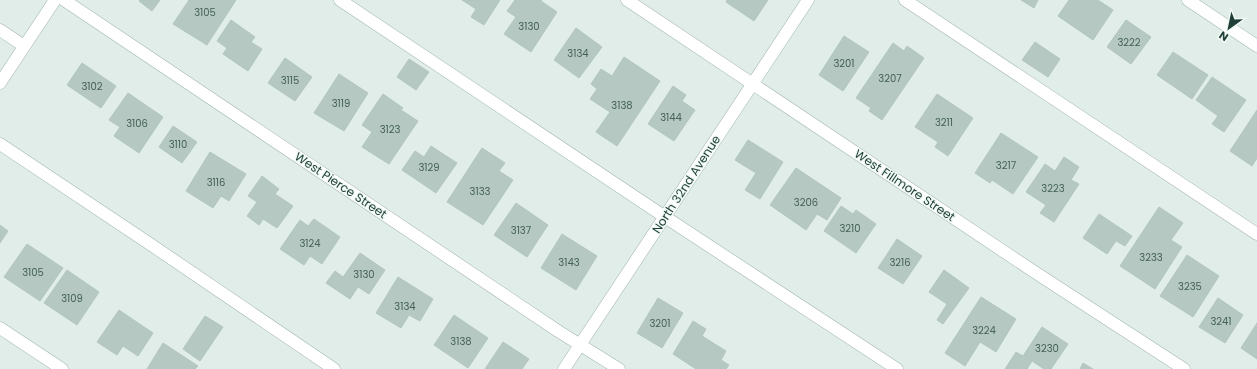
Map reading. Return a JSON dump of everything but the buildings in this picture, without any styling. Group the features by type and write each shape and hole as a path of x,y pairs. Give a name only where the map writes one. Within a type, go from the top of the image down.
{"street":[{"path":"0,83 55,0"},
{"name":"West Pierce Street","path":"64,0 619,369"},
{"path":"340,0 664,217 897,369"},
{"name":"West Fillmore Street","path":"627,0 1184,369"},
{"name":"North 32nd Avenue","path":"564,369 808,0"},
{"path":"905,0 1257,234"},
{"path":"1188,0 1257,46"},
{"path":"0,30 24,46"},
{"path":"0,144 334,369"},
{"path":"0,328 62,369"}]}
